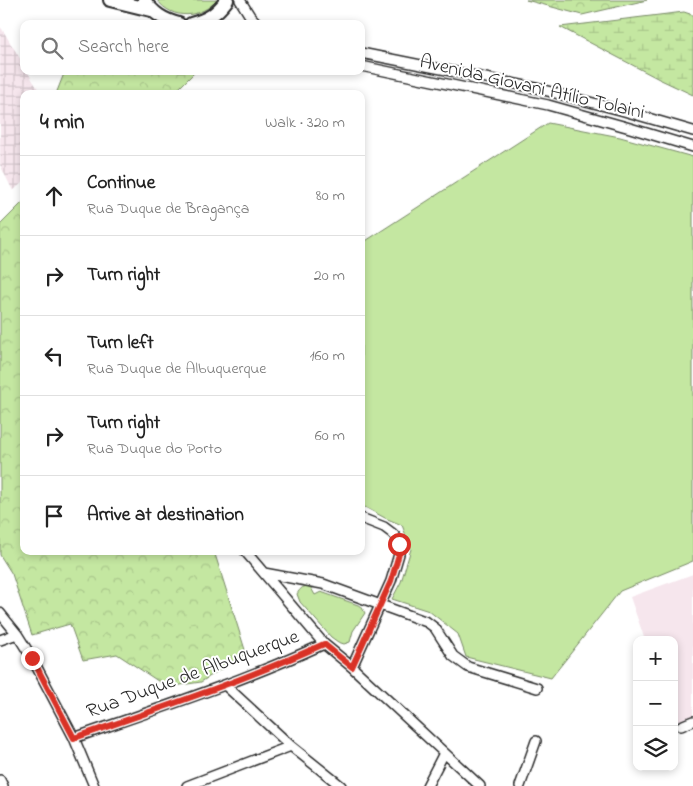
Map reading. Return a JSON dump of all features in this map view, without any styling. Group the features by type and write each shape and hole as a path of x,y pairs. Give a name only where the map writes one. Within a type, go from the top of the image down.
{"street":[{"path":"110,0 147,5 166,20"},
{"path":"206,20 218,12 228,0"},
{"path":"240,0 254,20"},
{"name":"Avenida Giovani Atílio Tolaini","path":"365,53 536,88 693,131"},
{"name":"Avenida Giovani Atílio Tolaini","path":"365,67 548,105 693,147"},
{"path":"352,667 391,581 399,554 399,544 392,532 365,520"},
{"path":"248,555 324,644 352,667 480,786"},
{"path":"264,573 323,584 427,622 435,628 453,656 468,667 537,688"},
{"path":"0,613 17,634 32,658 74,738 94,786"},
{"path":"0,640 17,634"},
{"name":"Rua Duque de Albuquerque","path":"74,738 225,685 324,644"},
{"path":"225,685 291,746 341,786"},
{"path":"681,726 693,721"},
{"path":"520,786 536,741"},
{"path":"187,786 291,746"},
{"path":"427,786 444,753"},
{"path":"0,780 3,786"}],"shaded area":[{"path":"0,27 20,58 20,75 29,75 39,90 20,90 20,185 13,191 0,165"},
{"path":"693,574 693,715 678,721 678,636 644,636 630,597"}],"green space":[{"path":"157,0 217,0 203,11 187,15 171,11"},
{"path":"526,0 647,0 582,15"},
{"path":"684,12 693,15 693,95 560,27"},
{"path":"63,75 192,75 177,90 58,90"},
{"path":"548,123 620,137 693,157 693,561 620,591 551,678 466,657 458,634 429,611 392,599 401,582 411,549 402,525 365,507 365,241"},
{"path":"20,205 20,555 215,555 246,653 201,682 167,687 117,654 83,660 70,624 32,635 12,574 0,555 0,225"},
{"path":"307,586 311,588 315,595 321,592 361,606 365,613 353,631 350,642 344,644 331,637 300,602 297,594"}],"route":[{"path":"32,658 74,738 225,685 324,644 352,667 391,581 399,554 399,544"}]}
